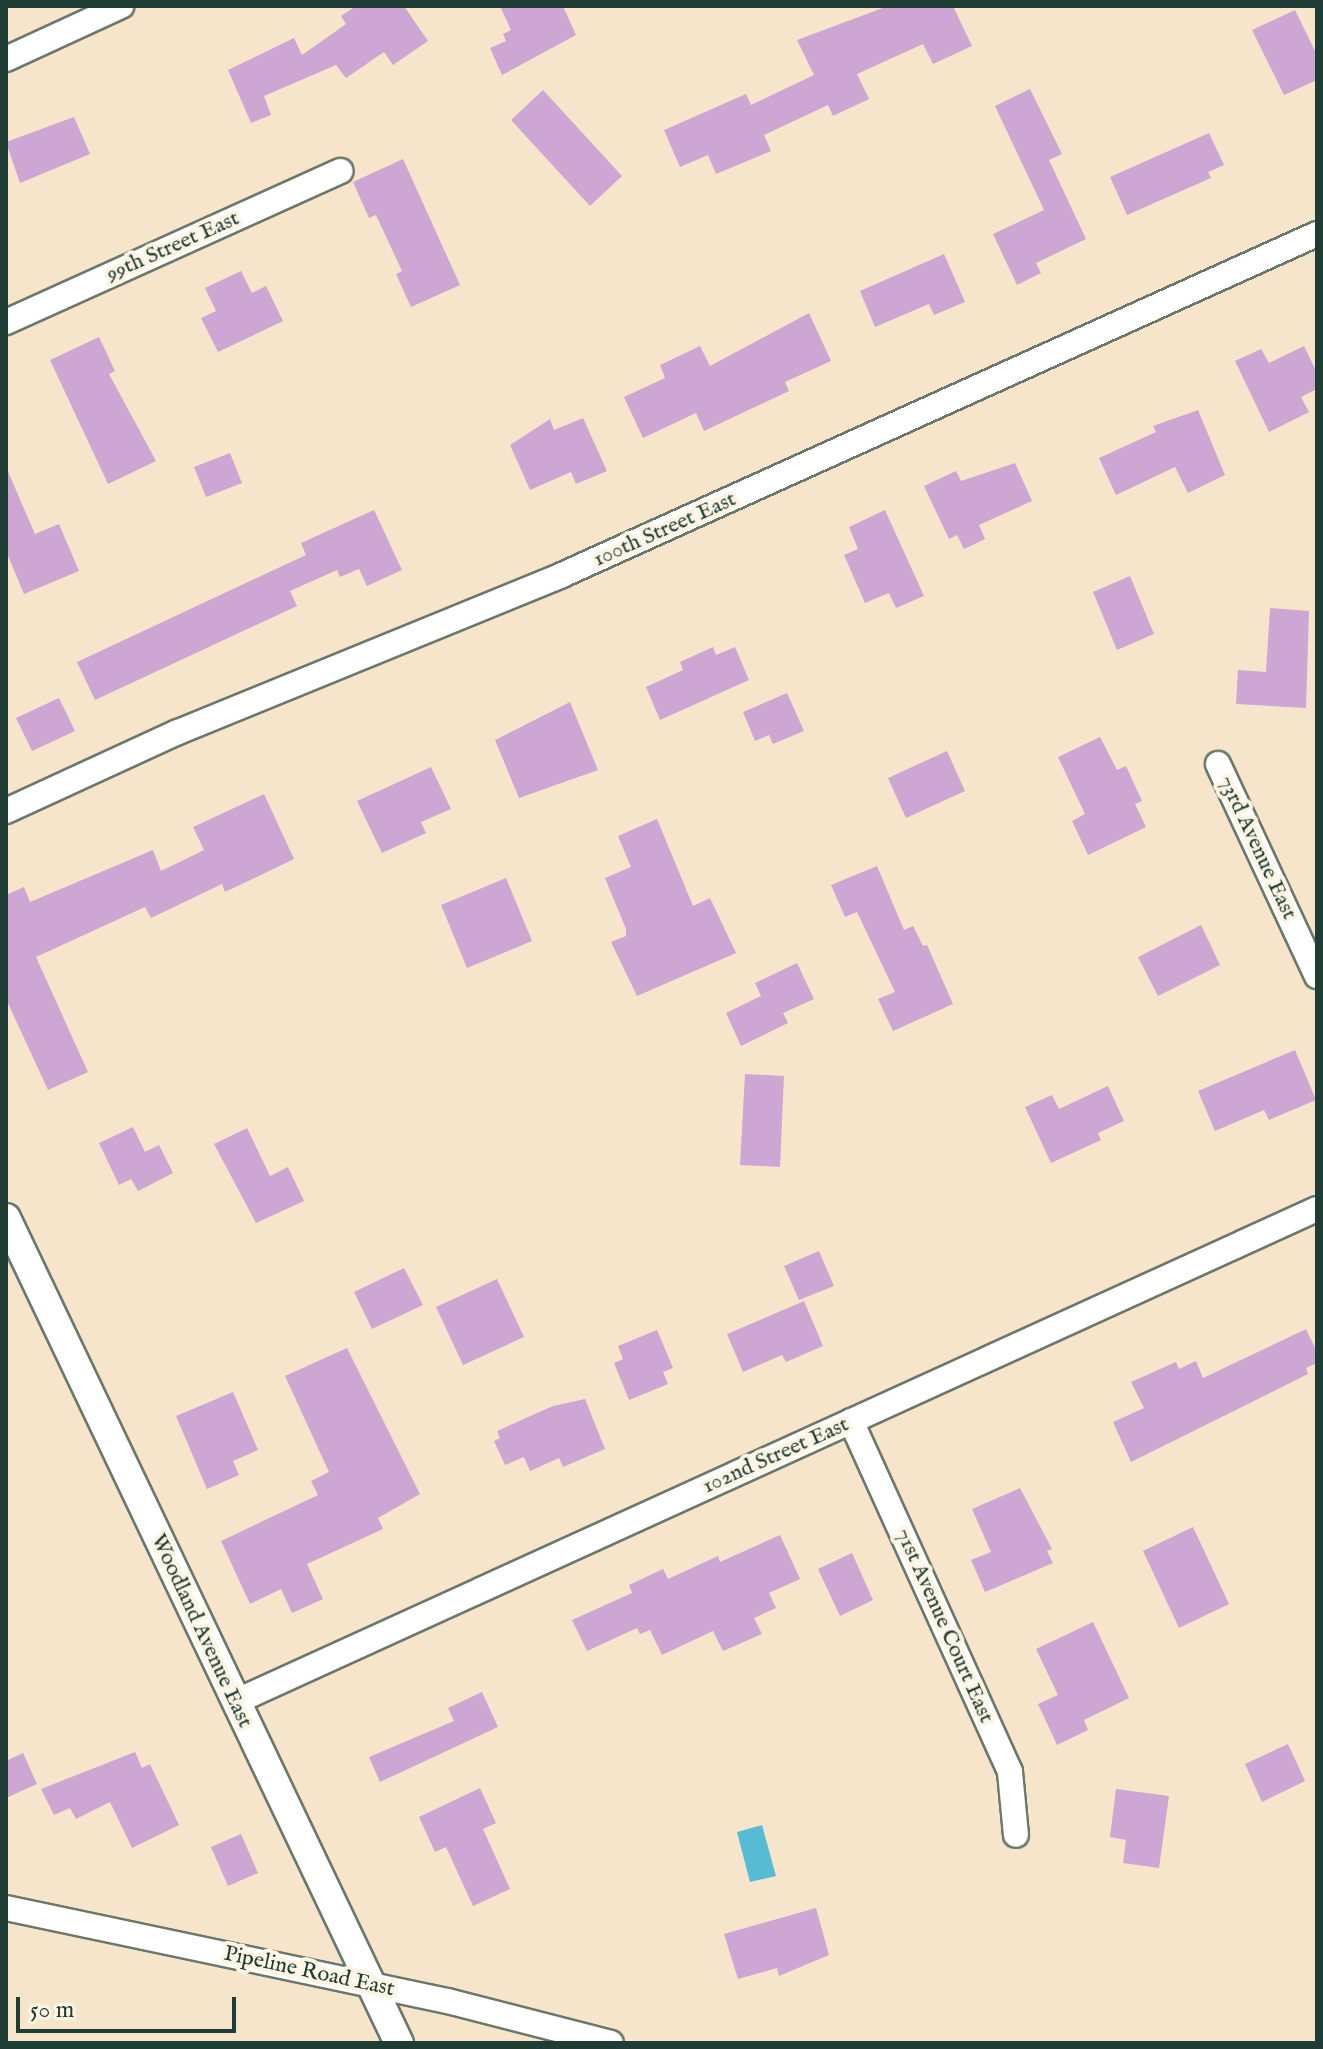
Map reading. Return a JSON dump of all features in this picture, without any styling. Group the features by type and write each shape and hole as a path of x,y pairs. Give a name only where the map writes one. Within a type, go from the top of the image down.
{"street":[{"path":"6,59 121,6"},
{"name":"99th Street East","path":"6,322 340,171"},
{"name":"100th Street East","path":"6,811 178,732 590,563 1317,234"},
{"name":"73rd Avenue East","path":"1218,764 1317,976"},
{"name":"102nd Street East","path":"235,1702 1317,1209"},
{"name":"Woodland Avenue East","path":"6,1218 399,2043"},
{"name":"71st Avenue Court East","path":"851,1421 1010,1772 1016,1835"},
{"name":"Pipeline Road East","path":"6,1908 373,1986 611,2043"}],"water":[{"path":"762,1825 776,1876 750,1882 737,1832"}],"building":[{"path":"356,6 404,6 428,41 393,65 384,52 346,78 336,65 264,96 271,115 251,123 228,70 294,38 302,55 346,24 341,16"},
{"path":"500,6 563,6 576,35 502,75 490,48 506,41 503,34 511,30"},
{"path":"888,6 953,6 972,46 933,64 923,44 857,74 869,99 833,116 828,105 764,135 771,151 716,174 708,155 680,167 664,130 746,94 751,105 814,75 797,40"},
{"path":"1295,10 1317,55 1317,80 1284,95 1252,30"},
{"path":"1030,89 1062,154 1049,160 1086,239 1036,263 1041,273 1017,285 993,234 1044,210 995,106"},
{"path":"543,90 622,176 590,206 511,120"},
{"path":"74,117 90,154 20,183 6,142"},
{"path":"1209,133 1224,165 1208,172 1211,178 1127,215 1110,177"},
{"path":"403,159 460,285 411,307 396,274 402,271 376,215 369,218 353,182"},
{"path":"944,254 965,302 934,315 929,304 875,327 860,291"},
{"path":"241,271 252,293 266,286 283,321 218,352 201,318 216,311 205,288"},
{"path":"809,313 831,361 785,382 789,391 704,431 696,413 643,438 624,397 665,378 660,365 700,346 710,366"},
{"path":"99,337 115,371 109,374 156,461 108,484 50,360"},
{"path":"1304,346 1317,373 1317,389 1301,397 1309,412 1269,432 1235,361 1261,349 1269,363"},
{"path":"1198,410 1225,475 1188,493 1175,467 1116,495 1099,458 1156,432 1153,426"},
{"path":"583,418 607,471 576,484 571,472 530,490 510,445 550,419 554,430"},
{"path":"230,453 242,483 206,497 194,467"},
{"path":"1015,463 1032,501 979,525 985,539 964,549 957,535 949,539 924,486 956,471 961,481"},
{"path":"6,467 35,534 59,524 79,571 24,594 6,551"},
{"path":"374,510 402,570 367,586 359,569 340,577 337,570 290,591 297,606 95,700 77,662 306,555 301,543"},
{"path":"885,510 924,596 896,608 889,593 865,603 844,555 858,549 849,527"},
{"path":"1130,576 1154,634 1117,650 1093,592"},
{"path":"1270,608 1309,611 1306,708 1236,704 1238,670 1266,672"},
{"path":"713,647 716,655 735,647 749,680 660,720 646,687 683,670 680,662"},
{"path":"787,693 804,731 773,744 769,735 755,741 743,712"},
{"path":"59,698 75,731 32,751 16,718"},
{"path":"570,702 598,770 519,798 495,740"},
{"path":"1100,737 1117,770 1126,766 1142,801 1135,804 1146,827 1088,855 1072,821 1085,814 1058,757"},
{"path":"947,751 965,791 906,818 888,778"},
{"path":"431,767 451,809 421,822 426,833 382,853 357,801"},
{"path":"264,794 294,859 225,892 222,884 151,918 145,907 36,957 88,1072 48,1090 6,999 6,895 24,887 30,902 153,850 161,871 204,850 193,827"},
{"path":"657,819 693,906 710,898 736,953 637,996 611,942 626,936 626,929 605,878 631,867 618,836"},
{"path":"877,866 904,930 913,926 923,946 927,945 953,1004 893,1031 878,999 895,992 857,912 845,917 831,885"},
{"path":"506,878 532,941 467,968 441,905"},
{"path":"1201,925 1220,965 1158,996 1138,957"},
{"path":"797,963 814,999 783,1013 788,1023 741,1046 726,1013 761,996 755,983"},
{"path":"1295,1050 1316,1100 1269,1120 1264,1110 1215,1131 1198,1091"},
{"path":"745,1074 784,1076 780,1167 740,1165"},
{"path":"1108,1086 1124,1121 1098,1133 1101,1140 1051,1163 1025,1107 1052,1095 1059,1109"},
{"path":"133,1127 145,1152 159,1145 173,1173 138,1191 131,1179 119,1185 99,1143"},
{"path":"247,1128 270,1176 288,1167 304,1201 256,1223 214,1144"},
{"path":"819,1251 834,1286 799,1300 784,1266"},
{"path":"404,1268 423,1305 372,1329 354,1292"},
{"path":"497,1279 524,1337 463,1365 436,1307"},
{"path":"804,1301 823,1346 786,1362 782,1355 743,1372 727,1334"},
{"path":"1306,1329 1317,1352 1317,1363 1306,1368 1308,1374 1131,1462 1113,1422 1144,1408 1131,1382 1176,1362 1179,1369 1196,1361 1203,1378"},
{"path":"657,1330 673,1368 663,1372 668,1384 629,1400 614,1363 623,1359 618,1346"},
{"path":"347,1348 420,1494 378,1518 383,1529 307,1564 323,1599 292,1613 281,1589 250,1604 221,1541 318,1495 311,1481 329,1472 285,1376"},
{"path":"233,1392 258,1450 233,1461 239,1475 207,1489 176,1416"},
{"path":"585,1399 605,1449 563,1467 559,1458 530,1471 524,1457 505,1465 494,1441 500,1438 497,1431 553,1406"},
{"path":"1020,1488 1052,1549 1047,1551 1053,1563 985,1592 971,1560 991,1552 972,1509"},
{"path":"1193,1527 1229,1604 1179,1628 1143,1551"},
{"path":"780,1535 800,1579 769,1593 776,1608 754,1618 762,1634 723,1651 713,1631 662,1655 650,1630 640,1634 637,1628 587,1651 572,1620 632,1593 629,1585 663,1569 668,1579 718,1556 720,1562"},
{"path":"852,1553 873,1600 840,1616 818,1569"},
{"path":"1093,1622 1129,1698 1084,1720 1088,1730 1057,1745 1038,1704 1058,1695 1036,1649"},
{"path":"482,1692 498,1727 380,1782 369,1757 454,1721 448,1708"},
{"path":"1288,1744 1305,1781 1262,1802 1245,1764"},
{"path":"135,1752 142,1768 150,1764 179,1825 132,1848 110,1802 76,1819 70,1808 54,1815 41,1789"},
{"path":"23,1753 37,1784 6,1798 6,1761"},
{"path":"480,1788 496,1823 483,1829 510,1889 473,1906 446,1847 435,1852 419,1817"},
{"path":"1116,1789 1169,1796 1159,1868 1123,1863 1126,1840 1110,1837"},
{"path":"241,1834 258,1873 228,1886 211,1847"},
{"path":"816,1908 829,1955 779,1976 777,1968 738,1979 724,1934"}]}
